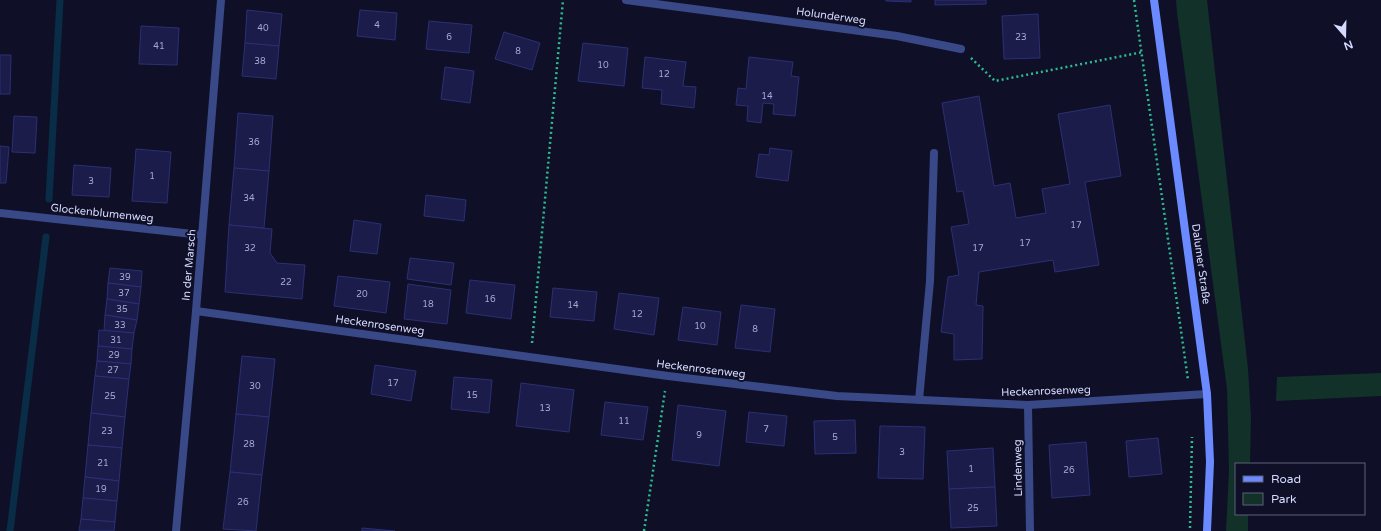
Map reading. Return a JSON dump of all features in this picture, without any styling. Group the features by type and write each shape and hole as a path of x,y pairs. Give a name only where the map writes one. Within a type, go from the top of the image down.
{"street":[{"name":"In der Marsch","path":"176,531 196,311 221,0"},
{"name":"Holunderweg","path":"626,0 897,36 961,49"},
{"name":"Dalumer Straße","path":"1155,0 1207,394 1210,462 1207,531"},
{"path":"919,400 930,281 934,153"},
{"name":"Glockenblumenweg","path":"0,213 202,235"},
{"name":"Heckenrosenweg","path":"196,311 668,376 838,396 1028,405 1207,394"},
{"name":"Lindenweg","path":"1028,405 1030,531"}],"path":[{"path":"530,357 563,0"},
{"path":"1134,0 1143,52 1190,396"},
{"path":"961,49 995,81 1161,48"},
{"path":"644,531 668,376"},
{"path":"1190,531 1192,430"}],"green space":[{"path":"1176,0 1207,0 1248,369 1251,417 1250,463 1235,463 1235,515 1248,515 1248,531 1226,531 1229,470 1227,389"},
{"path":"1381,373 1381,396 1276,401 1277,377"}],"building":[{"path":"911,0 911,2 886,1"},
{"path":"935,0 986,0 986,4 935,5"},
{"path":"247,10 282,14 279,46 245,43"},
{"path":"360,10 397,13 395,40 357,36"},
{"path":"1038,14 1040,58 1004,59 1002,16"},
{"path":"429,21 472,25 469,53 426,49"},
{"path":"141,26 179,28 177,65 139,64"},
{"path":"504,32 540,43 532,70 495,59"},
{"path":"245,43 279,46 276,79 242,76"},
{"path":"583,43 628,48 624,86 578,81"},
{"path":"0,55 11,55 10,94 0,94"},
{"path":"645,57 686,62 683,86 696,87 694,108 661,104 662,90 642,88"},
{"path":"749,57 793,62 791,76 799,77 795,116 773,114 774,104 763,103 761,123 747,121 748,106 736,105 738,88 746,89"},
{"path":"445,67 474,71 470,103 441,99"},
{"path":"979,96 994,186 1010,183 1016,218 1046,213 1042,189 1070,184 1058,114 1110,105 1121,176 1085,182 1099,265 1055,272 1053,260 979,272 976,305 983,306 982,359 954,360 954,334 941,332 948,277 959,275 951,227 969,224 963,191 957,192 942,103"},
{"path":"238,113 273,116 269,171 234,168"},
{"path":"14,116 37,117 35,153 12,152"},
{"path":"0,146 9,147 6,183 0,183"},
{"path":"770,148 792,151 788,181 756,177 759,154 769,155"},
{"path":"136,149 171,152 167,203 132,201"},
{"path":"74,165 111,168 109,197 72,195"},
{"path":"234,168 269,171 264,228 229,225"},
{"path":"426,195 466,200 464,221 424,216"},
{"path":"354,220 381,224 377,254 350,251"},
{"path":"229,225 272,229 270,253 277,263 305,265 302,299 225,292"},
{"path":"410,258 454,263 451,285 407,279"},
{"path":"110,268 142,271 141,287 108,283"},
{"path":"338,276 390,282 386,313 334,306"},
{"path":"470,280 515,285 511,319 466,313"},
{"path":"108,283 141,287 139,304 107,299"},
{"path":"408,284 451,290 447,324 404,319"},
{"path":"553,288 597,292 594,321 550,317"},
{"path":"619,293 659,298 654,335 614,329"},
{"path":"107,299 139,304 137,320 105,315"},
{"path":"741,305 775,309 770,352 735,348"},
{"path":"683,307 721,312 717,345 678,340"},
{"path":"105,315 137,320 134,333 104,331"},
{"path":"99,330 134,333 132,349 98,346"},
{"path":"98,346 132,349 131,364 97,361"},
{"path":"242,356 275,359 269,417 236,414"},
{"path":"97,361 131,364 129,379 95,376"},
{"path":"375,365 416,371 411,401 371,394"},
{"path":"95,376 129,379 125,417 91,413"},
{"path":"454,377 492,380 489,413 451,409"},
{"path":"521,383 574,390 569,432 516,426"},
{"path":"605,402 648,407 643,440 601,435"},
{"path":"678,405 726,411 719,466 672,460"},
{"path":"749,412 787,416 784,446 746,442"},
{"path":"91,413 125,417 122,448 88,445"},
{"path":"236,414 269,417 262,475 230,472"},
{"path":"855,420 856,453 815,454 814,421"},
{"path":"880,426 925,427 923,479 878,478"},
{"path":"1158,438 1162,474 1129,477 1126,441"},
{"path":"1086,442 1090,495 1052,498 1049,445"},
{"path":"88,445 122,448 119,481 85,477"},
{"path":"993,448 995,487 949,489 947,451"},
{"path":"230,472 262,475 256,531 223,529"},
{"path":"85,477 119,481 117,501 83,498"},
{"path":"995,487 997,526 951,528 949,489"},
{"path":"83,498 117,501 115,522 81,519"},
{"path":"81,519 115,522 114,531 79,531"},
{"path":"362,528 395,531 362,531"}],"waterway":[{"path":"49,199 60,0"},
{"path":"10,531 46,237"}]}
